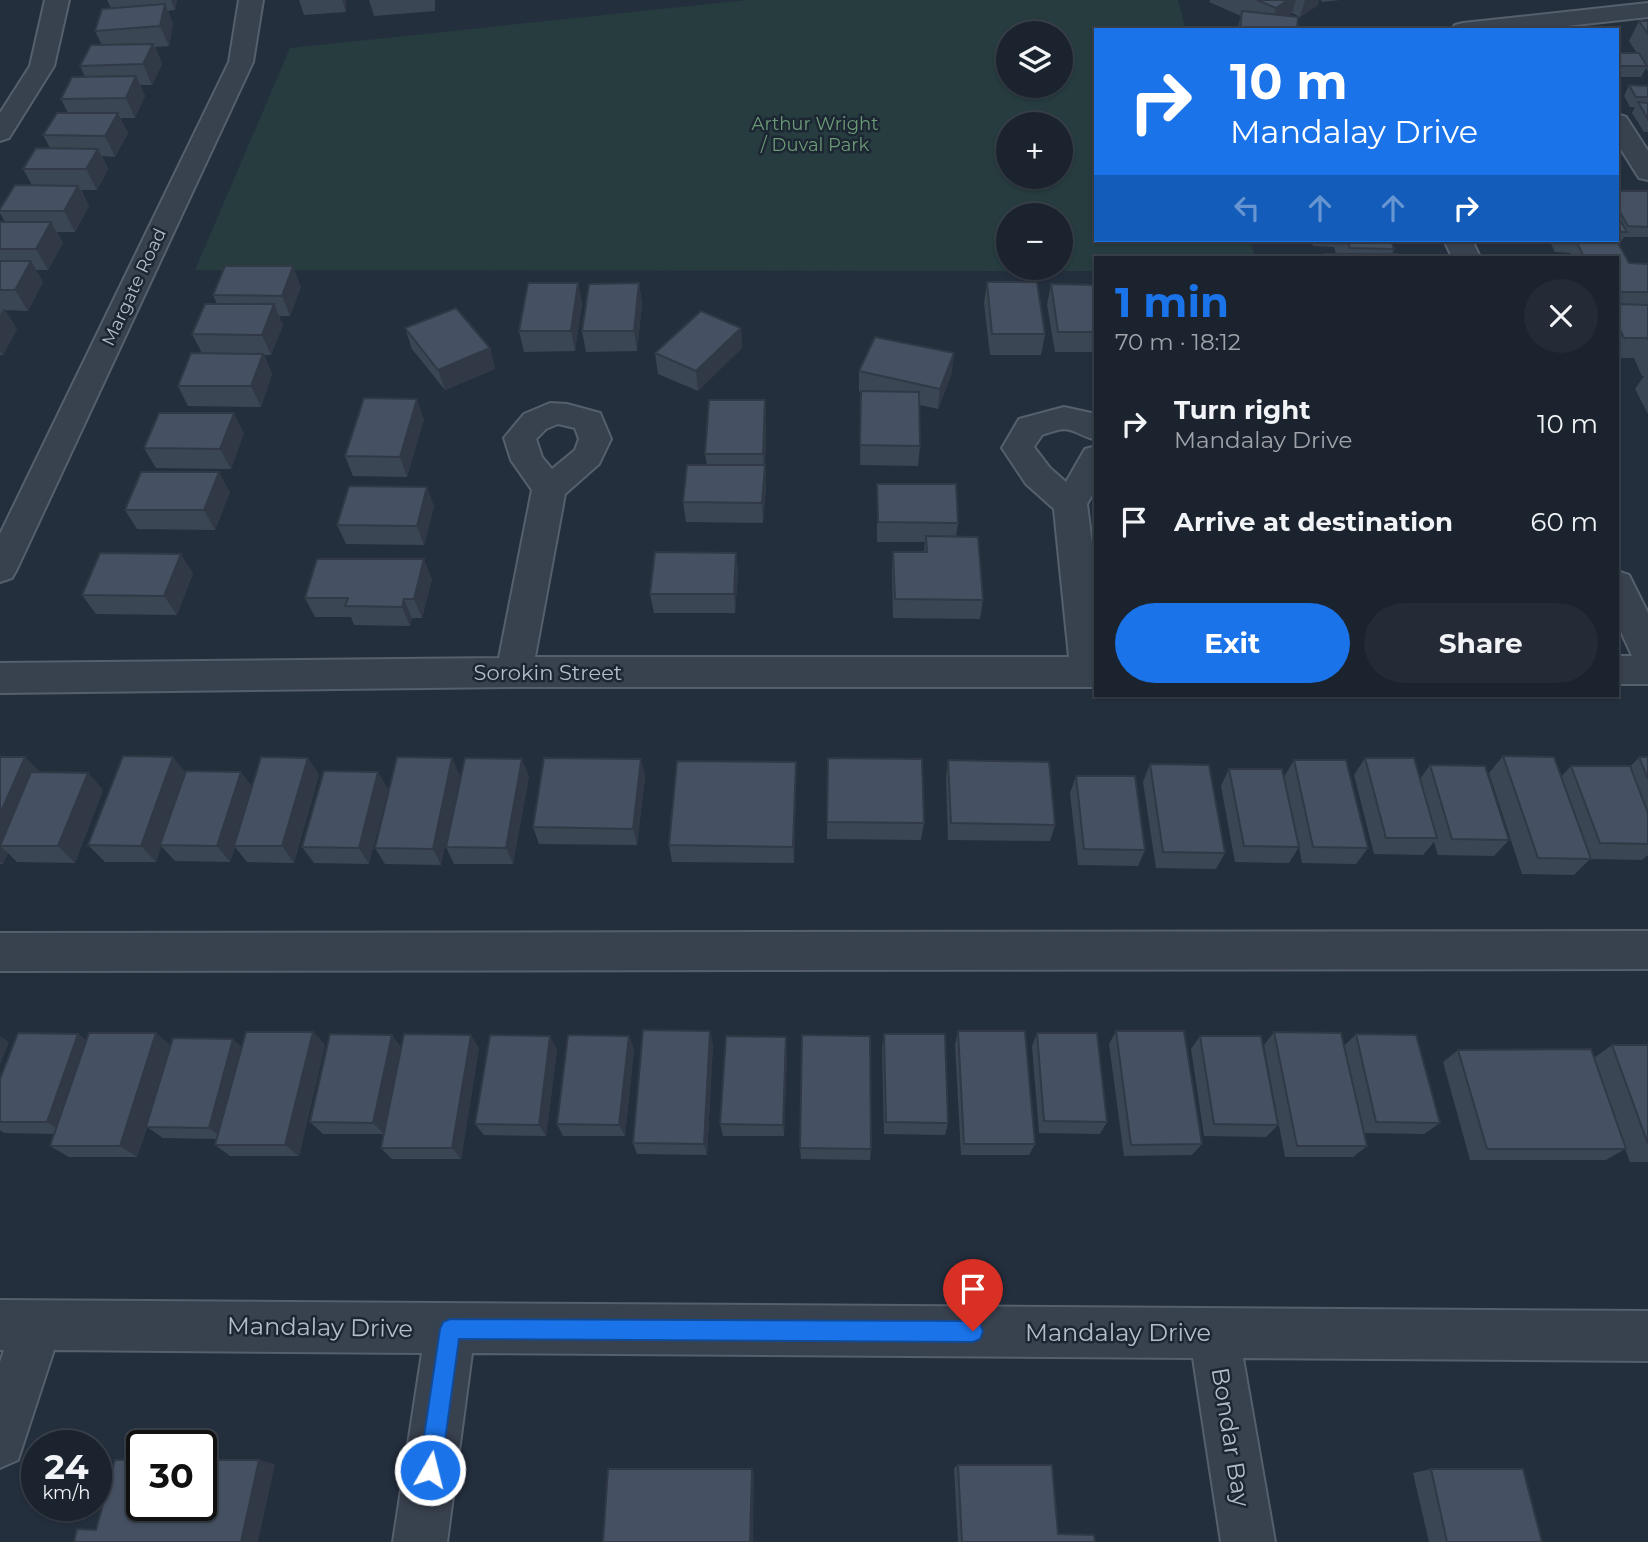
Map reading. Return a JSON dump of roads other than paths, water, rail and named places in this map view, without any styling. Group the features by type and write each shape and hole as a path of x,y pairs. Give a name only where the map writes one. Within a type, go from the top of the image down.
{"street":[{"path":"0,133 42,66 57,0"},
{"name":"Margate Road","path":"0,569 241,62 251,0"},
{"path":"1499,28 1554,25 1648,10"},
{"path":"1619,125 1648,172"},
{"path":"1070,504 1038,476 1018,448 1030,427 1062,416 1088,422 1094,427"},
{"path":"1092,672 1070,504 1094,461"},
{"path":"514,672 549,489"},
{"path":"1619,588 1648,652"},
{"path":"1619,670 1648,670"},
{"name":"Sorokin Street","path":"0,678 514,672 1092,672"},
{"path":"0,952 1648,950"},
{"path":"0,1442 18,1325"},
{"name":"Mandalay Drive","path":"18,1325 1214,1333 1644,1346"},
{"path":"420,1542 450,1329"},
{"name":"Bondar Bay","path":"1214,1333 1248,1542"}],"park label":[{"name":"Arthur Wright / Duval Park","path":"815,134"}]}
